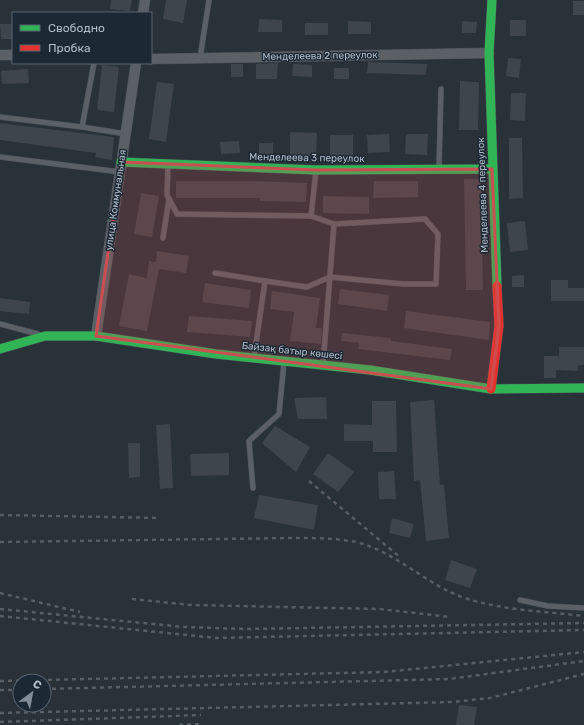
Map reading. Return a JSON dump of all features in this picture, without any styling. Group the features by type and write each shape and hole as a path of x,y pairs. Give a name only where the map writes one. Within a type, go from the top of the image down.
{"street":[{"path":"143,12 145,0"},
{"name":"Менделеева 4 переулок","path":"491,389 499,326 492,169 489,53 492,0"},
{"name":"Менделеева 2 переулок","path":"152,59 489,53"},
{"path":"0,55 12,54"},
{"name":"улица Коммунальная","path":"96,336 136,64"},
{"name":"Менделеева 3 переулок","path":"121,167 168,164 316,170 492,169"},
{"name":"Байзақ батыр көшесі","path":"0,349 45,336 96,336 254,358 370,370 491,389 584,388"}],"lane":[{"path":"200,58 209,0"},
{"path":"82,127 94,64"},
{"path":"439,170 441,89"},
{"path":"0,117 126,134"},
{"path":"0,157 121,167"},
{"path":"168,164 167,194 177,214 311,216 334,224 425,219 438,234 436,284 403,284 330,277 307,287 215,273"},
{"path":"311,216 316,170"},
{"path":"163,238 169,199"},
{"path":"323,365 334,224"},
{"path":"254,358 265,281"},
{"path":"0,324 45,336"},
{"path":"253,488 249,441 279,414 284,361"},
{"path":"520,600 548,606 584,608"}],"highlighted area":[{"path":"121,162 316,170 492,169 499,326 491,389 96,336"}],"building":[{"path":"111,0 132,0 130,11 110,9"},
{"path":"166,0 187,0 183,23 163,19"},
{"path":"573,1 584,1 584,15 573,15"},
{"path":"259,19 282,20 282,32 258,32"},
{"path":"510,20 526,20 526,36 510,36"},
{"path":"348,21 371,22 371,34 348,34"},
{"path":"462,21 477,22 476,33 462,33"},
{"path":"305,23 328,23 328,35 305,35"},
{"path":"0,24 12,24 12,39 1,39"},
{"path":"508,58 521,59 519,78 506,76"},
{"path":"368,62 427,64 426,75 367,73"},
{"path":"278,63 277,79 256,79 256,64"},
{"path":"231,64 243,64 243,77 231,77"},
{"path":"293,64 312,65 312,77 292,76"},
{"path":"102,65 119,67 114,112 97,110"},
{"path":"334,68 349,68 349,79 334,79"},
{"path":"28,69 29,83 2,84 1,71"},
{"path":"460,81 479,82 478,130 459,130"},
{"path":"157,82 174,84 166,142 149,139"},
{"path":"511,93 526,93 525,121 510,120"},
{"path":"0,123 114,137 112,160 95,157 96,153 0,140"},
{"path":"290,132 317,133 316,156 290,155"},
{"path":"389,134 390,152 368,153 367,135"},
{"path":"406,134 428,134 427,155 405,154"},
{"path":"330,135 353,135 353,157 330,156"},
{"path":"509,138 522,138 523,198 509,199"},
{"path":"239,141 240,153 221,154 220,142"},
{"path":"259,143 273,143 273,154 259,154"},
{"path":"464,179 481,179 483,290 466,290"},
{"path":"176,181 307,183 306,202 260,201 260,198 176,198"},
{"path":"374,181 418,181 418,197 373,198"},
{"path":"141,193 159,196 152,237 134,234"},
{"path":"323,196 369,197 369,214 323,213"},
{"path":"525,221 528,250 510,252 507,223"},
{"path":"157,251 189,256 186,273 159,269 147,331 119,326 129,274 147,278 149,261 156,262"},
{"path":"524,275 524,287 512,287 512,276"},
{"path":"551,280 568,280 568,288 584,288 584,301 551,301"},
{"path":"205,283 251,290 249,308 202,302"},
{"path":"340,289 389,295 387,311 338,304"},
{"path":"272,291 320,298 316,328 322,328 321,344 290,341 294,312 270,309"},
{"path":"0,298 30,302 29,314 0,311"},
{"path":"406,311 490,322 489,340 404,328"},
{"path":"189,316 252,321 250,337 187,332"},
{"path":"342,333 391,338 391,341 452,349 450,360 358,349 359,343 341,341"},
{"path":"559,347 584,347 584,365 578,365 578,371 556,370 556,378 544,378 544,356 559,356"},
{"path":"326,397 327,419 298,419 294,398"},
{"path":"434,400 440,485 444,485 449,538 426,541 420,480 414,481 410,402"},
{"path":"372,401 396,401 397,452 373,452 373,441 344,441 344,424 372,425"},
{"path":"170,424 173,488 160,489 156,425"},
{"path":"275,426 310,447 296,472 262,443"},
{"path":"128,443 140,443 140,477 129,478"},
{"path":"229,453 229,475 191,476 190,454"},
{"path":"328,453 354,472 338,492 313,474"},
{"path":"394,471 396,499 379,499 378,472"},
{"path":"259,495 318,505 314,530 254,518"},
{"path":"392,518 414,524 410,538 389,533"},
{"path":"451,560 477,569 470,588 445,580"},
{"path":"459,705 477,707 474,725 456,725"}],"railway":[{"path":"309,481 401,558"},
{"path":"0,515 160,518"},
{"path":"0,542 292,538 324,538 356,542 393,557 438,586 465,598 481,603 516,609 584,616"},
{"path":"0,593 80,612"},
{"path":"132,599 191,605 380,609 450,617"},
{"path":"0,609 184,627 246,629 584,623"},
{"path":"0,616 216,638 584,630"},
{"path":"0,681 384,672 584,652"},
{"path":"52,689 449,679 584,661"},
{"path":"0,713 453,702 490,698 584,674"},
{"path":"0,690 12,690"},
{"path":"0,722 201,715"},
{"path":"179,725 202,724"}],"traffic: fast":[{"path":"492,0 489,53 497,286"},
{"path":"121,162 316,170 492,169"},
{"path":"0,349 45,336 96,336 216,354 370,370 491,389 584,388"}],"traffic: jam":[{"path":"491,389 499,326 497,286"}]}
